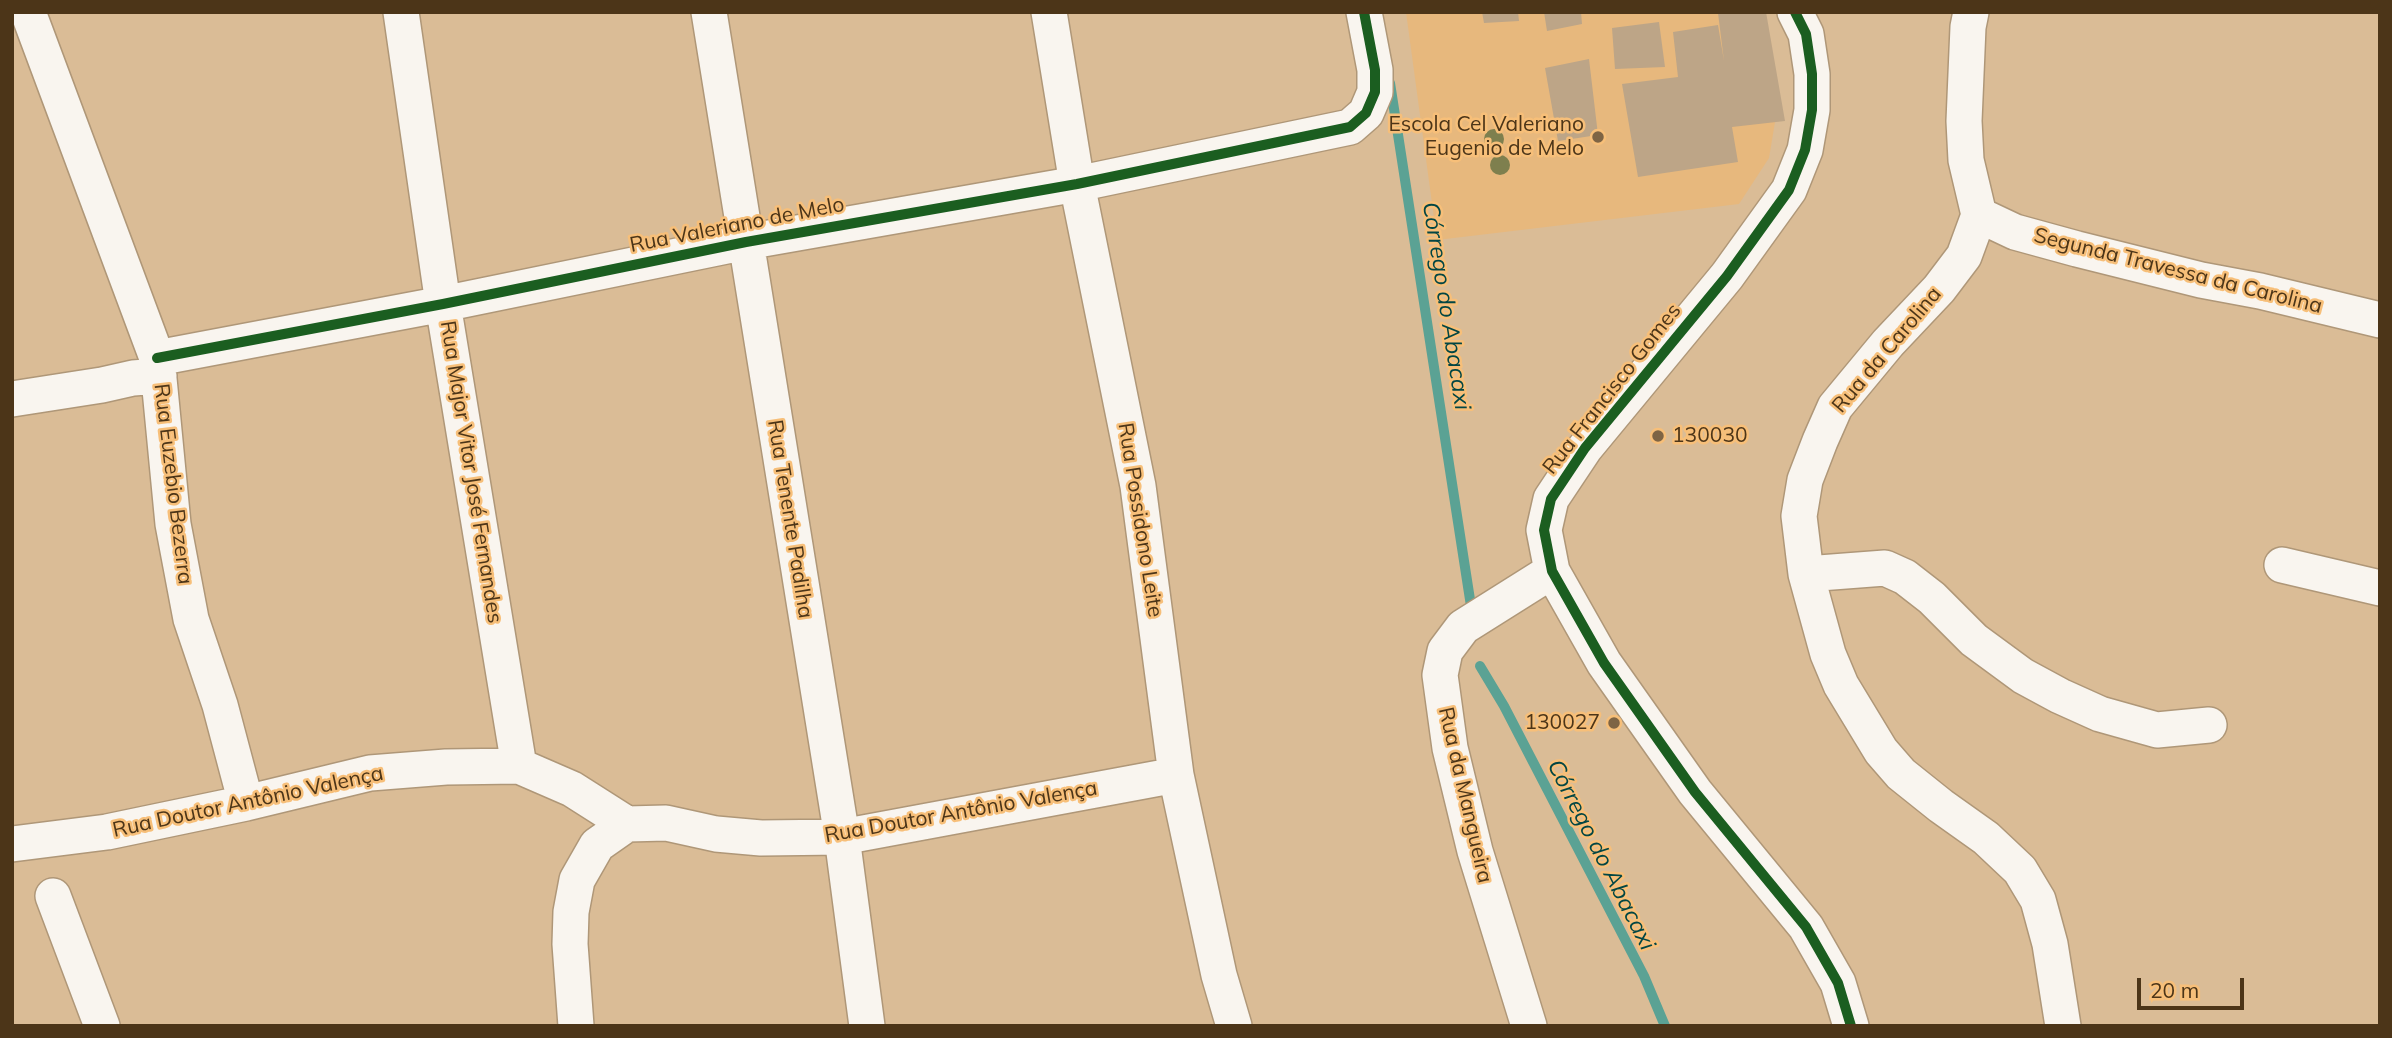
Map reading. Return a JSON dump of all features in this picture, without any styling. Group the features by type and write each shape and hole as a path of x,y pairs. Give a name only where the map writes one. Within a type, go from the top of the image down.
{"street":[{"name":"Rua Euzebio Bezerra","path":"28,12 158,367 173,524 191,619 220,705 246,803"},
{"name":"Rua Major Vitor José Fernandes","path":"401,12 443,304 519,766"},
{"name":"Rua Tenente Padilha","path":"709,12 842,837 867,1026"},
{"name":"Rua Possidono Leite","path":"1049,12 1077,184 1138,486 1176,775 1219,975 1234,1026"},
{"name":"Rua Valeriano de Melo","path":"12,399 102,385 158,367 443,304 746,242 1077,184 1350,127 1366,113 1375,92 1375,70 1364,12"},
{"name":"Rua Francisco Gomes","path":"1795,12 1806,34 1812,74 1812,110 1805,150 1789,190 1727,276 1585,449 1551,499 1544,530 1552,572 1604,663 1695,792 1806,927 1838,983 1851,1026"},
{"path":"1971,12 1964,121 1966,160 1979,215"},
{"name":"Segunda Travessa da Carolina","path":"1979,215 2015,232 2077,249 2380,320"},
{"name":"Rua da Carolina","path":"1979,215 1964,256 1939,289 1888,343 1835,408 1805,480 1799,516 1806,574 1828,654 1841,685 1881,751 1902,774 1995,846 2020,870 2038,900 2050,944 2063,1026"},
{"path":"2282,565 2380,588"},
{"path":"1806,574 1885,568 1905,577 1932,598 1973,640 2024,676 2060,696 2100,714 2157,730 2209,725"},
{"name":"Rua da Mangueira","path":"1529,1026 1475,851 1450,748 1440,675 1445,651 1463,627 1552,572"},
{"name":"Rua Doutor Antônio Valença","path":"12,844 107,832 246,803 370,773 446,767 519,766 572,789 626,824 666,823 716,834 761,838 842,837 1176,775"},
{"path":"576,1026 570,943 571,912 577,880 597,845 626,824"},
{"path":"53,896 102,1026"}],"shaded area":[{"name":"Escola Cel Valeriano Eugenio de Melo","path":"1406,12 1753,12 1771,42 1776,116 1769,158 1739,204 1437,240"}],"building":[{"path":"1482,12 1518,12 1519,21 1484,23"},
{"path":"1544,12 1581,12 1582,24 1547,31"},
{"path":"1766,12 1785,121 1732,127 1738,162 1638,177 1622,84 1678,77 1673,32 1718,25 1724,61 1718,13"},
{"path":"1659,22 1665,67 1615,69 1612,28"},
{"path":"1589,59 1598,135 1558,141 1545,68"}],"waterway":[{"name":"Córrego do Abacaxi","path":"1390,83 1471,606"},
{"name":"Córrego do Abacaxi","path":"1480,666 1504,706 1644,976 1665,1026"}],"cycle path":[{"path":"157,358 443,304 746,242 1077,184 1350,127 1366,113 1375,92 1375,70 1364,12"},
{"path":"1795,12 1806,34 1812,74 1812,110 1805,150 1789,190 1727,276 1585,448 1551,499 1544,530 1552,571 1604,663 1695,792 1806,927 1838,983 1851,1026"}],"place":[{"name":"Escola Cel Valeriano Eugenio de Melo","path":"1598,137"},
{"name":"130030","path":"1658,436"},
{"name":"130027","path":"1614,723"}]}
